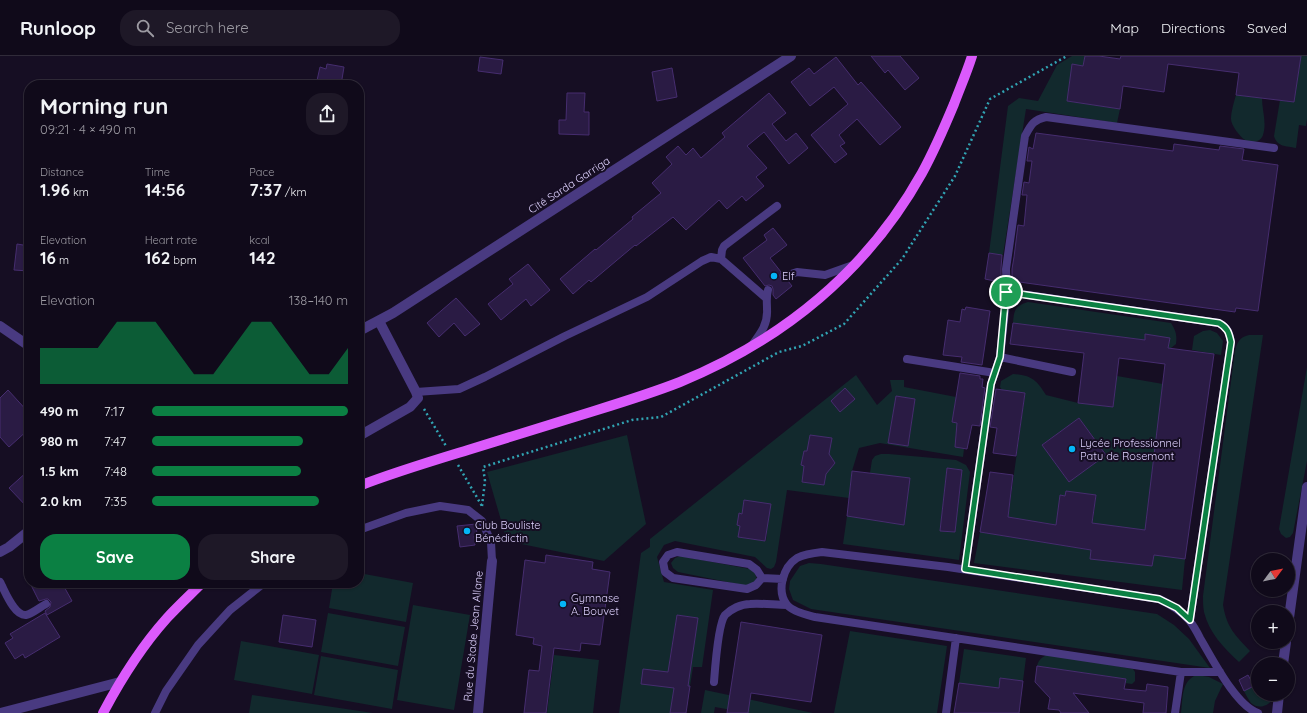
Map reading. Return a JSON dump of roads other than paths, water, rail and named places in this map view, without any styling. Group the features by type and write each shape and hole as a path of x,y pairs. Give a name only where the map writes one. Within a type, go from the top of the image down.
{"main road":[{"path":"364,484 416,466 653,392 680,382 714,367 750,348 808,308 826,294 857,264 900,208 923,172 941,135 969,67 971,56"},
{"path":"103,713 120,682 140,652 166,618 197,588"}],"street":[{"name":"Cité Sarda Garriga","path":"364,328 379,321 780,59 791,56"},
{"path":"364,433 410,407 418,398 379,321"},
{"path":"0,326 24,343"},
{"path":"1291,605 1307,487"},
{"path":"0,552 24,535"},
{"name":"Rue du Stade Jean Allane","path":"478,713 492,561"},
{"path":"1,713 120,682"},
{"path":"1277,713 1278,701"}],"lane":[{"path":"965,569 991,384 996,373 1000,357 1006,292 1006,269 1025,136 1030,126 1037,119 1046,117 1274,148"},
{"path":"720,259 724,246 778,206"},
{"path":"416,392 459,389 647,297 702,261 711,258 720,259 766,298"},
{"path":"785,276 797,272 825,275 857,264"},
{"path":"750,348 763,331 766,320 766,298 768,290"},
{"path":"1006,292 1219,323 1226,327 1231,342 1190,620"},
{"path":"1000,357 1072,372"},
{"path":"907,359 996,373"},
{"path":"364,528 406,513 440,506 468,510 482,521 491,542 492,561"},
{"path":"677,552 749,564 757,570 762,578 756,585 747,589 673,578 664,572 662,562 668,556 677,552"},
{"path":"787,605 782,592 782,579 788,566 797,558 808,554 822,552 965,569 1159,599 1177,608 1190,620 1220,672 1240,700 1254,712"},
{"path":"762,578 782,579"},
{"path":"0,582 14,609 20,614 27,615 46,604"},
{"path":"155,713 166,691 198,645 230,610 258,588"},
{"path":"714,682 720,628 724,616 740,605 750,604 787,605 800,613 815,617 1181,672 1220,672"},
{"path":"946,713 956,638"},
{"path":"1175,713 1181,672"}],"place":[{"name":"Elf","path":"774,276"},
{"name":"Lycée Professionnel Patu de Rosemont","path":"1072,449"},
{"name":"Club Bouliste Bénédictin","path":"467,531"},
{"name":"Gymnase A. Bouvet","path":"563,604"}]}
